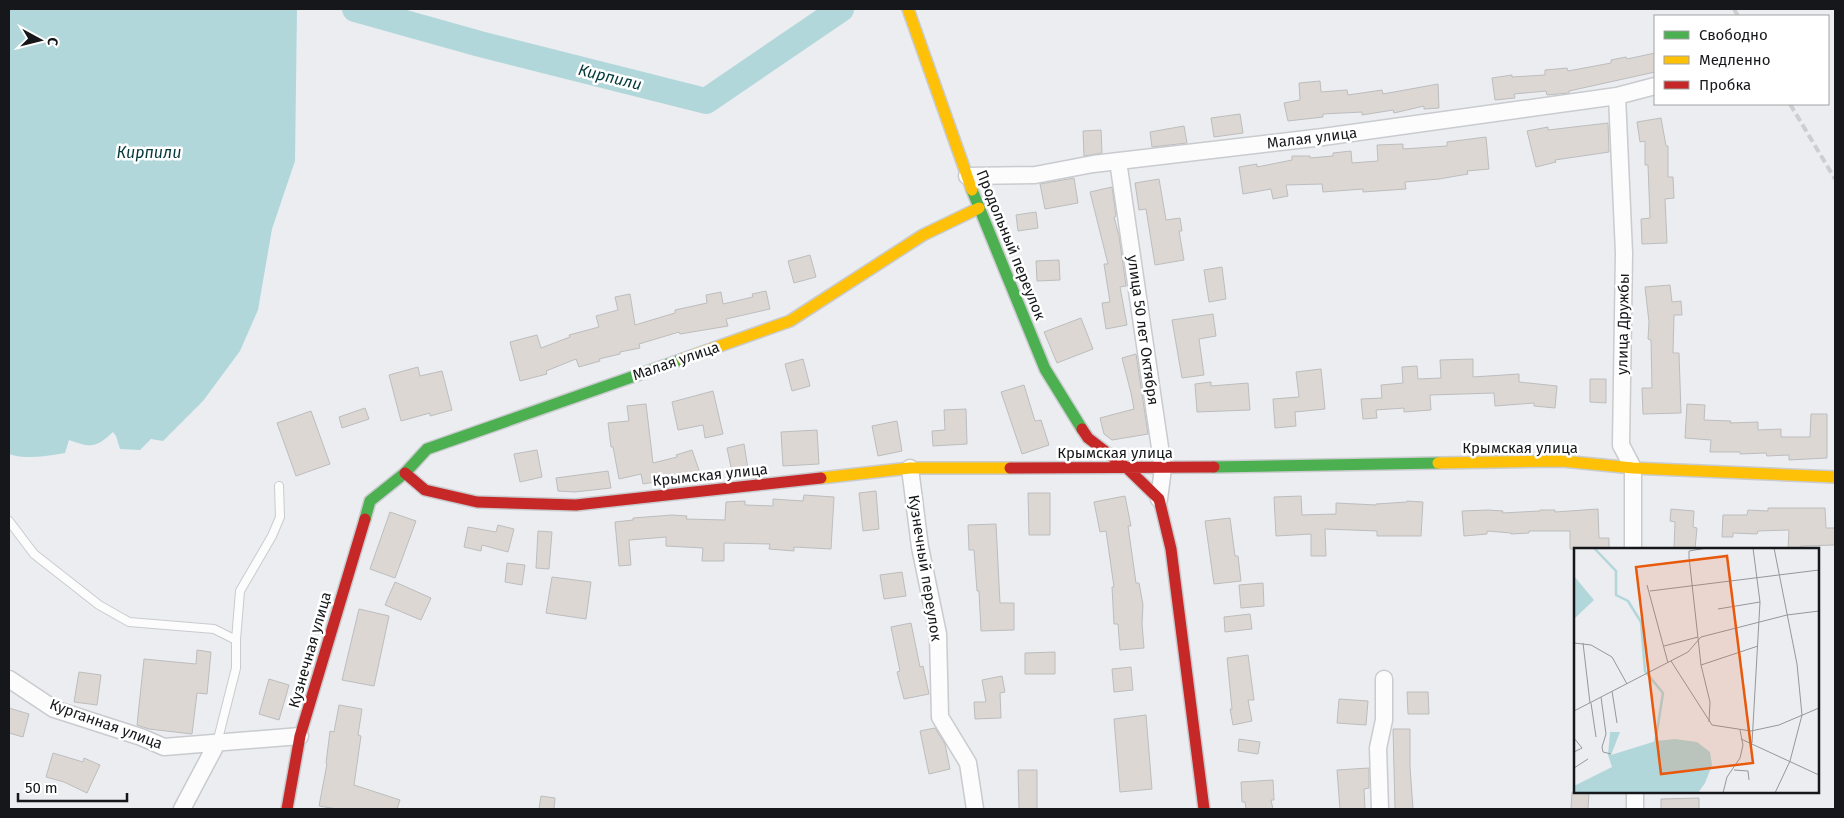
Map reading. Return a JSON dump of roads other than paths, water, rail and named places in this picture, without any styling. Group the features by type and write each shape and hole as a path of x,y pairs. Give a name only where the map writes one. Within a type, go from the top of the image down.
{"street":[{"name":"Продольный переулок","path":"908,9 979,208 1045,369 1088,438 1127,468"},
{"name":"Малая улица","path":"967,176 1035,175 1118,161 1323,137 1617,96 1654,86"},
{"name":"улица Дружбы","path":"1617,96 1624,253 1621,445 1633,468 1633,548"},
{"name":"улица 50 лет Октября","path":"1118,161 1164,468 1159,500 1171,549 1204,809"},
{"name":"Малая улица","path":"370,501 427,449 790,321 923,235 979,208"},
{"name":"Крымская улица","path":"404,472 425,490 477,502 576,505 910,468 1164,468 1562,462 1633,468 1835,477"},
{"name":"Кузнечный переулок","path":"910,468 920,547 938,634 940,718 968,763 975,809"},
{"path":"1127,468 1159,500"},
{"name":"Кузнечная улица","path":"286,809 300,736 370,501"},
{"name":"Курганная улица","path":"9,679 54,709 141,737 164,747 300,736"},
{"path":"1380,809 1378,748 1384,720 1384,679"},
{"path":"182,809 217,743"},
{"path":"1635,793 1635,809"}],"lane":[{"path":"217,743 236,668 240,591 272,536 280,517 279,486"},
{"path":"9,521 34,554 99,605 128,622 214,629 236,640"}],"water":[{"name":"Кирпили","path":"9,9 297,9 295,161 272,229 258,310 240,351 203,401 163,441 151,439 140,450 120,449 113,432 102,441 93,445 69,440 65,453 30,457 9,454"}],"waterway":[{"name":"Кирпили","path":"355,9 480,44 706,101 841,9"}],"railway":[{"path":"1734,9 1737,15"},
{"path":"1791,105 1835,179"}]}
